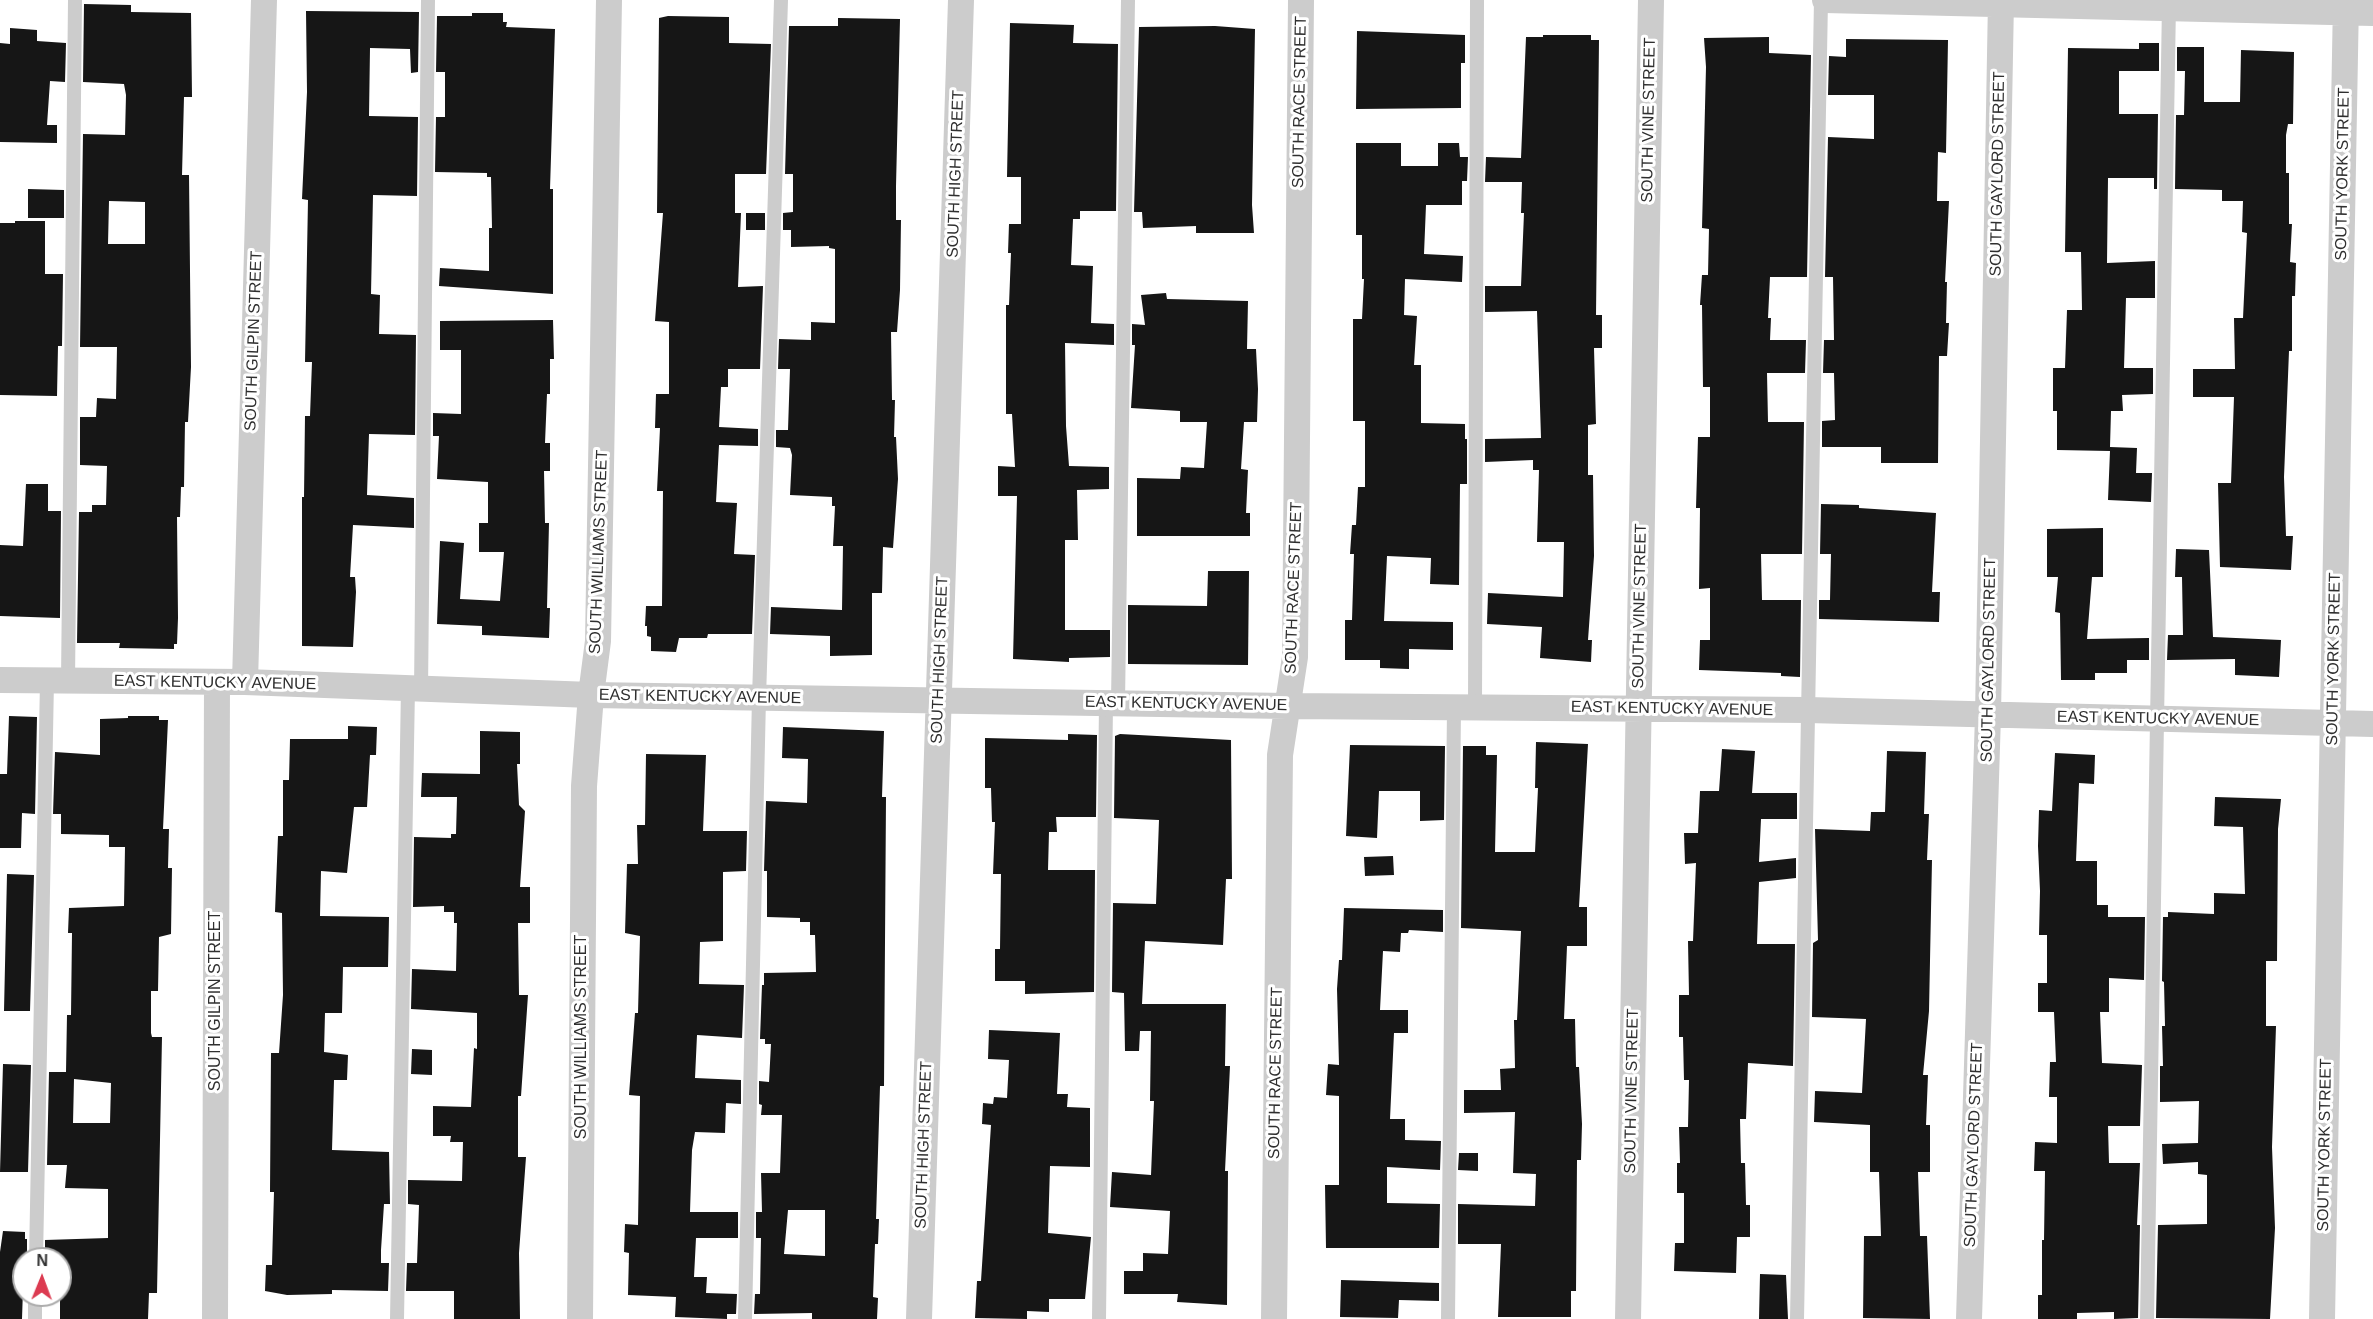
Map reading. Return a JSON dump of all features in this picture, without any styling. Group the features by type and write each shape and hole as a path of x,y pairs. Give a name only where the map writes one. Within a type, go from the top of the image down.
{"street":[{"name":"SOUTH GILPIN STREET","path":"245,682 264,0"},
{"name":"SOUTH WILLIAMS STREET","path":"580,1319 584,786 598,641 609,0"},
{"name":"SOUTH HIGH STREET","path":"919,1319 961,0"},
{"name":"SOUTH RACE STREET","path":"1274,1319 1280,755 1295,657 1301,0"},
{"name":"SOUTH VINE STREET","path":"1628,1319 1651,0"},
{"path":"1823,0 2346,6 2373,13"},
{"name":"SOUTH GAYLORD STREET","path":"1969,1319 1988,715 2001,3"},
{"name":"SOUTH YORK STREET","path":"2322,1319 2346,6"},
{"name":"EAST KENTUCKY AVENUE","path":"0,680 245,682 591,695 1287,706 1806,710 2373,724"},
{"name":"SOUTH GILPIN STREET","path":"215,1319 217,683"}],"lane":[{"path":"36,1247 57,681 75,0"},
{"path":"397,1319 414,689 428,0"},
{"path":"745,1319 759,698 781,0"},
{"path":"1099,1319 1128,0"},
{"path":"1448,1319 1465,706 1477,0"},
{"path":"1797,1319 1806,710 1823,0"},
{"path":"2147,1319 2169,5"}],"building":[{"path":"84,4 131,5 131,12 191,13 192,97 184,97 182,175 189,175 191,367 188,422 185,422 184,487 181,487 180,517 177,517 178,618 177,644 174,644 174,649 119,648 120,643 77,643 79,512 92,512 92,505 106,505 107,466 80,465 80,417 96,417 97,398 116,399 117,347 80,347 83,134 125,135 126,95 124,84 83,82","holes":["109,201 145,202 145,244 108,244"]},
{"path":"306,11 419,12 418,72 411,73 410,49 370,48 369,116 418,117 417,196 373,195 371,294 380,295 379,334 416,335 415,435 369,434 367,495 414,498 414,528 353,525 350,577 355,577 356,592 353,647 302,646 302,497 304,497 305,416 310,416 312,362 305,362 308,200 302,199 307,92"},
{"path":"472,13 503,13 503,22 507,22 506,27 555,29 550,189 553,189 553,294 439,286 440,268 489,271 489,228 492,228 491,177 487,177 487,173 435,172 436,117 445,117 445,72 436,72 437,16 472,16"},
{"path":"668,16 729,17 729,43 771,44 766,174 735,174 735,213 741,213 738,287 763,286 760,369 728,369 728,387 721,387 719,427 758,429 758,446 719,445 716,502 737,503 734,554 755,555 752,634 708,634 707,638 679,638 676,652 651,651 651,637 647,636 647,626 645,626 646,606 662,606 663,491 657,491 660,428 655,428 656,394 669,394 669,322 655,321 663,213 657,213 659,18"},
{"path":"838,18 900,19 896,220 901,220 900,290 897,332 891,332 892,400 895,400 894,437 896,437 898,479 893,548 883,547 882,593 872,593 872,655 830,656 830,636 770,634 771,607 842,610 843,546 833,546 835,506 832,506 832,497 790,495 792,455 790,448 776,447 776,430 788,430 790,369 778,369 779,339 811,340 811,322 835,323 835,249 829,246 791,247 791,230 783,230 783,213 793,212 793,174 785,174 789,26 838,26"},
{"path":"1010,23 1074,25 1073,43 1118,44 1116,211 1080,211 1080,219 1073,219 1071,265 1093,266 1091,323 1114,324 1114,345 1065,343 1069,466 1109,467 1109,489 1077,490 1078,540 1065,540 1065,630 1110,630 1110,657 1069,658 1069,662 1013,659 1017,496 998,496 998,466 1015,467 1012,414 1006,414 1006,305 1009,305 1011,253 1008,253 1009,224 1021,224 1021,177 1007,177"},
{"path":"1215,26 1255,29 1252,205 1254,233 1196,233 1196,226 1143,228 1142,212 1134,212 1139,27"},
{"path":"10,28 37,30 37,41 66,43 65,82 50,81 47,125 57,125 57,143 0,142 0,43 10,44"},
{"path":"1357,31 1465,35 1465,63 1461,63 1461,108 1356,109"},
{"path":"1543,35 1591,35 1591,40 1599,40 1596,315 1602,315 1602,348 1594,348 1596,424 1588,425 1588,475 1593,475 1594,556 1588,640 1592,640 1591,662 1540,658 1542,627 1487,624 1488,593 1563,597 1564,542 1537,542 1539,470 1533,470 1533,460 1485,462 1485,439 1541,438 1537,311 1485,312 1485,286 1521,286 1524,213 1521,213 1522,182 1485,182 1486,157 1521,158 1526,37 1543,37"},
{"path":"1769,37 1769,53 1811,55 1807,277 1770,277 1768,318 1771,318 1770,340 1806,340 1805,373 1767,373 1768,422 1804,422 1802,554 1761,554 1762,600 1801,600 1800,677 1781,676 1781,673 1699,670 1700,640 1710,640 1710,588 1699,589 1700,508 1696,508 1698,437 1710,437 1710,387 1703,387 1702,305 1700,305 1702,275 1708,275 1709,229 1702,228 1706,67 1704,38"},
{"path":"1846,39 1948,40 1946,153 1938,152 1937,201 1949,201 1945,282 1947,282 1946,323 1949,323 1947,356 1939,356 1938,463 1881,463 1881,447 1822,447 1822,421 1835,420 1834,373 1823,373 1824,340 1834,340 1833,277 1825,277 1828,137 1874,139 1874,95 1828,95 1829,56 1846,57"},
{"path":"2139,43 2159,43 2159,71 2119,71 2119,114 2158,114 2157,189 2154,189 2154,178 2108,178 2107,263 2155,261 2155,298 2126,298 2124,368 2153,368 2153,394 2122,395 2123,411 2111,411 2110,447 2137,448 2136,473 2152,473 2151,502 2108,500 2110,451 2057,450 2057,411 2053,411 2053,368 2065,368 2067,310 2082,310 2081,252 2065,252 2068,48 2139,49"},
{"path":"2177,47 2204,47 2204,102 2240,102 2241,50 2294,52 2293,124 2288,124 2286,135 2286,173 2289,173 2289,224 2292,224 2290,262 2296,263 2295,296 2292,296 2292,351 2289,351 2284,477 2286,536 2293,536 2291,570 2220,567 2218,483 2231,483 2234,397 2193,397 2193,369 2235,369 2234,318 2243,318 2247,233 2242,232 2243,201 2222,201 2222,190 2175,189 2176,115 2184,115 2185,71 2177,71"},
{"path":"1356,143 1401,143 1401,166 1438,166 1438,143 1459,143 1460,157 1468,157 1467,181 1462,181 1462,205 1426,205 1424,254 1463,256 1462,282 1405,279 1404,315 1417,316 1414,365 1421,365 1421,423 1465,424 1465,439 1467,439 1467,484 1460,484 1459,585 1430,584 1431,558 1387,556 1384,621 1453,622 1453,650 1409,649 1409,669 1380,668 1380,660 1345,660 1345,620 1352,620 1354,554 1350,554 1352,525 1356,525 1358,487 1365,487 1365,421 1353,421 1353,319 1362,319 1364,279 1362,279 1362,235 1356,235"},
{"path":"28,189 64,190 64,218 28,218"},
{"path":"746,213 765,213 765,230 746,230"},
{"path":"15,221 45,221 45,274 63,274 62,346 58,346 57,396 0,395 0,223 15,223"},
{"path":"1166,293 1167,299 1248,301 1247,349 1256,349 1258,389 1257,422 1244,422 1241,469 1248,470 1246,513 1250,513 1250,536 1137,536 1137,478 1180,479 1181,467 1204,468 1207,422 1180,422 1180,411 1131,408 1135,345 1132,345 1132,324 1145,325 1141,295"},
{"path":"553,320 554,359 550,359 550,394 547,394 545,443 550,443 550,471 544,471 545,523 549,523 547,608 550,608 549,638 482,635 482,626 437,624 440,541 464,543 460,599 500,601 504,552 479,552 479,523 488,523 488,482 437,479 439,436 433,436 433,413 461,414 461,350 440,350 440,321"},
{"path":"26,484 48,484 48,511 61,511 60,618 0,616 0,545 23,546"},
{"path":"1821,504 1859,505 1859,508 1936,513 1932,592 1940,592 1939,622 1819,619 1819,600 1830,600 1831,554 1820,554"},
{"path":"2103,528 2103,577 2092,577 2087,639 2149,638 2149,660 2127,660 2127,673 2095,673 2095,680 2061,680 2060,613 2055,612 2058,577 2047,577 2047,529"},
{"path":"2176,549 2209,550 2213,637 2281,640 2279,677 2235,675 2235,659 2167,660 2168,635 2183,635 2182,577 2175,577"},
{"path":"1208,571 1249,571 1248,665 1128,664 1128,605 1207,606"},
{"path":"9,716 37,717 35,814 22,813 21,848 0,848 0,774 7,774"},
{"path":"159,716 159,720 168,720 163,829 169,829 168,868 172,868 171,934 159,937 158,991 151,991 151,1033 152,1037 162,1037 157,1293 149,1293 148,1319 60,1319 60,1307 72,1307 72,1247 45,1247 45,1240 108,1238 108,1189 65,1188 67,1165 47,1165 49,1072 66,1072 67,1015 71,1015 72,933 68,933 69,908 124,906 125,847 109,847 109,835 61,834 61,814 53,814 55,752 100,755 100,719","holes":["74,1079 111,1083 110,1123 73,1123"]},
{"path":"348,726 377,727 376,755 370,755 367,807 354,807 347,873 321,871 320,916 389,917 388,967 343,967 342,1013 325,1013 324,1052 348,1055 347,1080 334,1080 332,1150 389,1152 390,1204 384,1204 381,1250 381,1263 389,1263 388,1291 332,1290 332,1294 287,1295 265,1291 266,1265 272,1265 274,1192 270,1192 271,1053 279,1053 283,995 282,913 275,912 278,836 283,836 283,780 289,780 290,739 348,739"},
{"path":"783,727 884,731 882,797 886,797 884,1086 880,1086 876,1219 879,1219 878,1244 875,1244 873,1297 878,1298 877,1319 812,1319 812,1313 754,1314 755,1294 760,1294 761,1238 756,1238 756,1212 762,1212 761,1173 780,1173 782,1115 761,1115 762,1105 759,1104 759,1081 769,1082 771,1044 765,1044 765,1039 760,1039 764,973 816,972 815,935 810,935 810,922 800,922 800,918 767,917 767,871 764,871 766,801 807,803 808,759 782,758","holes":["788,1210 825,1210 825,1256 784,1254"]},
{"path":"480,731 520,732 520,764 517,764 519,805 525,811 520,887 530,887 530,923 518,923 519,995 528,995 521,1096 518,1096 518,1157 526,1157 519,1253 520,1319 454,1319 454,1291 406,1291 407,1263 417,1263 419,1205 408,1204 408,1180 462,1181 463,1142 450,1142 451,1136 433,1136 433,1106 471,1107 474,1048 477,1049 477,1013 411,1009 412,969 456,971 457,923 454,923 454,912 444,912 444,906 413,907 414,837 451,838 451,834 456,834 457,797 421,797 422,773 480,774"},
{"path":"1068,734 1097,735 1096,817 1056,817 1057,832 1049,832 1048,870 1095,870 1094,992 1025,994 1025,981 995,981 995,949 1000,949 1001,874 993,874 995,822 992,822 991,788 985,788 985,738 1068,740"},
{"path":"1120,734 1231,740 1232,879 1226,879 1223,945 1145,941 1142,1004 1226,1004 1225,1066 1230,1066 1225,1171 1228,1171 1227,1305 1177,1302 1178,1294 1124,1294 1124,1271 1143,1271 1143,1253 1168,1254 1170,1211 1110,1207 1112,1172 1151,1175 1154,1101 1150,1101 1151,1031 1140,1031 1139,1051 1125,1051 1124,993 1112,992 1113,903 1156,904 1159,820 1114,818 1115,736"},
{"path":"1536,742 1588,744 1579,907 1587,907 1587,946 1567,946 1564,1019 1575,1019 1576,1067 1579,1067 1582,1124 1581,1160 1577,1160 1576,1291 1571,1291 1571,1317 1498,1317 1501,1244 1458,1244 1458,1204 1535,1206 1536,1174 1513,1173 1515,1112 1464,1113 1464,1090 1501,1090 1500,1069 1515,1068 1514,1020 1517,1020 1521,931 1461,928 1463,746 1486,746 1486,755 1497,755 1495,852 1535,852 1538,788 1535,788"},
{"path":"1350,745 1445,746 1444,820 1420,821 1420,791 1379,791 1377,838 1346,836"},
{"path":"1722,749 1755,751 1752,793 1797,793 1797,819 1761,819 1759,862 1796,858 1796,878 1759,882 1757,944 1795,944 1793,1066 1748,1063 1746,1119 1740,1119 1741,1163 1745,1163 1746,1205 1750,1205 1750,1237 1737,1237 1736,1273 1674,1271 1675,1243 1684,1243 1684,1193 1677,1193 1677,1163 1680,1163 1679,1127 1688,1127 1689,1080 1684,1080 1683,1037 1679,1037 1679,995 1689,995 1688,941 1693,941 1696,863 1685,864 1684,833 1698,833 1700,791 1719,791"},
{"path":"1887,751 1926,752 1924,814 1929,814 1927,860 1932,860 1929,1011 1923,1075 1928,1075 1926,1125 1930,1125 1930,1172 1918,1172 1920,1236 1927,1236 1930,1319 1863,1318 1864,1236 1881,1236 1879,1172 1870,1172 1870,1125 1814,1122 1815,1091 1862,1093 1866,1019 1812,1017 1813,943 1818,940 1815,829 1870,831 1871,812 1885,812"},
{"path":"2055,753 2095,755 2094,784 2079,783 2076,861 2097,861 2097,905 2108,905 2108,917 2145,917 2144,980 2109,978 2109,1012 2100,1012 2102,1063 2142,1065 2140,1126 2108,1126 2109,1163 2140,1163 2137,1225 2140,1225 2138,1318 2114,1319 2114,1312 2077,1313 2077,1319 2038,1319 2038,1295 2042,1295 2045,1171 2034,1171 2035,1142 2057,1143 2057,1097 2049,1097 2050,1062 2056,1062 2054,1012 2038,1012 2038,983 2047,983 2047,935 2039,935 2039,810 2052,811"},
{"path":"646,754 706,755 703,831 747,831 746,871 723,872 723,941 700,942 699,984 744,985 742,1038 697,1035 695,1078 741,1080 741,1104 726,1103 725,1133 695,1132 692,1150 690,1212 738,1212 738,1238 696,1238 694,1277 707,1277 706,1293 737,1294 736,1314 727,1314 727,1319 675,1317 676,1297 628,1295 629,1253 624,1252 625,1224 638,1225 640,1096 629,1095 635,1013 638,1013 640,936 625,933 627,864 638,864 637,825 645,825"},
{"path":"2215,797 2281,799 2278,829 2277,961 2266,961 2266,1026 2276,1026 2272,1147 2275,1228 2270,1319 2156,1318 2158,1225 2207,1224 2207,1175 2198,1174 2198,1162 2163,1164 2162,1144 2198,1143 2199,1101 2160,1102 2160,1066 2163,1066 2162,1026 2165,1026 2164,982 2162,981 2163,917 2168,917 2168,912 2214,914 2214,893 2245,894 2243,827 2214,826"},
{"path":"1393,856 1394,875 1365,876 1364,857"},
{"path":"7,874 34,875 30,1011 4,1011"},
{"path":"1344,908 1443,910 1443,932 1409,930 1408,933 1401,933 1400,952 1383,951 1380,1010 1408,1010 1408,1033 1394,1033 1390,1119 1405,1119 1405,1140 1441,1141 1440,1170 1387,1167 1387,1203 1440,1204 1439,1248 1326,1248 1325,1185 1339,1185 1339,1096 1326,1095 1328,1064 1339,1065 1337,989 1339,960 1342,960"},
{"path":"989,1030 1060,1033 1057,1094 1068,1094 1067,1107 1090,1108 1090,1167 1050,1166 1048,1233 1091,1237 1085,1299 1049,1299 1049,1312 1027,1311 1027,1319 975,1318 977,1281 981,1281 991,1125 982,1124 983,1103 993,1104 994,1097 1007,1098 1009,1060 988,1059"},
{"path":"412,1049 432,1050 432,1075 411,1074"},
{"path":"3,1064 31,1065 28,1172 0,1172"},
{"path":"1459,1153 1478,1153 1478,1171 1458,1170"},
{"path":"3,1231 25,1232 27,1247 12,1247 12,1307 22,1307 22,1319 0,1319 0,1252"},
{"path":"1760,1274 1786,1275 1788,1319 1759,1319"},
{"path":"1341,1280 1439,1283 1439,1301 1399,1300 1398,1318 1340,1317"}]}
